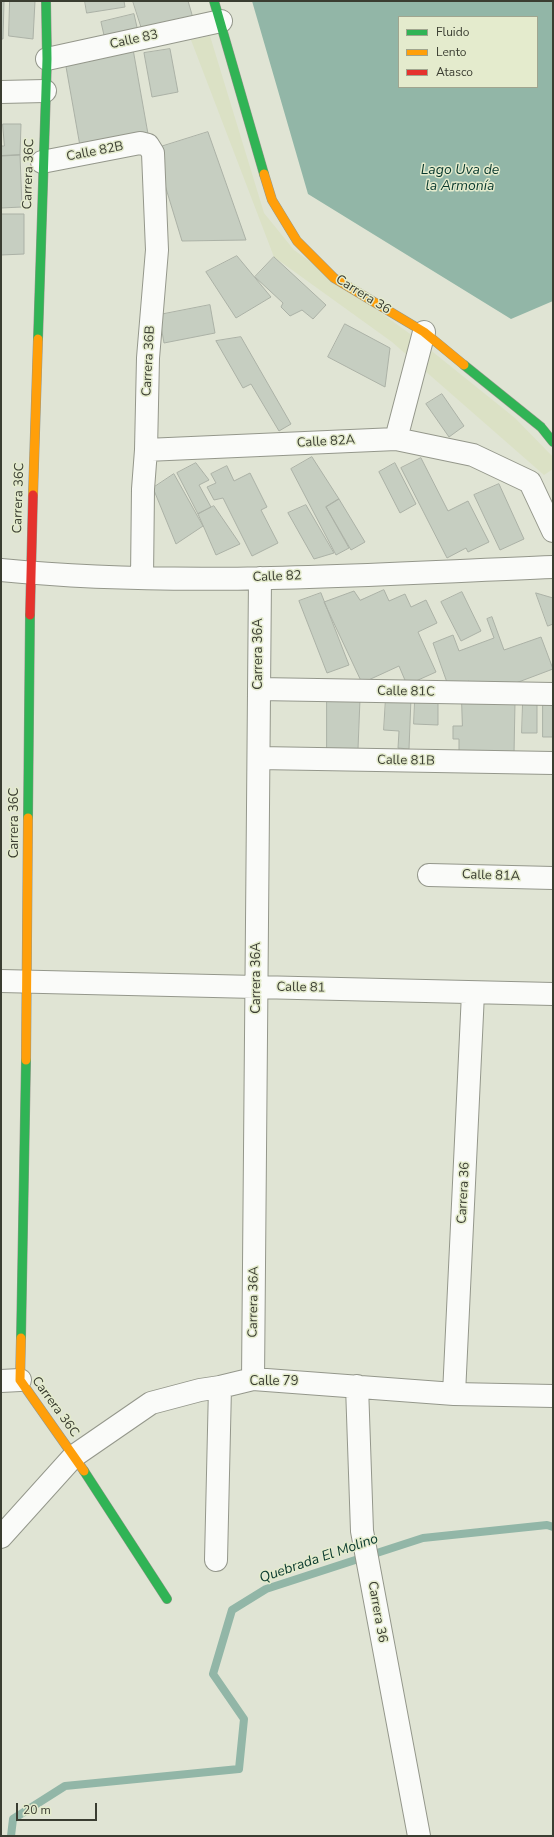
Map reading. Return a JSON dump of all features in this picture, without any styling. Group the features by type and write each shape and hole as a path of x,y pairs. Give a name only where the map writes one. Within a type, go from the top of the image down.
{"street":[{"name":"Carrera 36C","path":"46,1 46,59 30,573 27,982 10,1381 74,1456 167,1599"},
{"name":"Calle 83","path":"46,59 217,11"},
{"name":"Carrera 36","path":"217,11 272,200 297,241 334,278 424,332 541,427 553,442"},
{"path":"1,92 45,91"},
{"name":"Calle 82B","path":"42,162 140,143 148,145"},
{"name":"Carrera 36B","path":"142,578 143,489 146,450 148,358 156,250 152,153 148,145"},
{"path":"396,439 424,332"},
{"name":"Calle 82A","path":"146,450 396,439 473,455 530,482 553,531"},
{"name":"Calle 82","path":"1,570 30,573 142,578 260,578 553,568"},
{"name":"Carrera 36A","path":"253,1379 258,987 260,578"},
{"name":"Calle 81C","path":"259,690 553,694"},
{"name":"Calle 81B","path":"259,758 553,763"},
{"name":"Calle 81A","path":"429,874 553,878"},
{"name":"Calle 81","path":"1,981 553,994"},
{"name":"Carrera 36","path":"454,1394 473,992"},
{"name":"Calle 79","path":"1,1537 74,1456 151,1403 200,1390 253,1379 454,1394 553,1396"},
{"name":"Carrera 36","path":"357,1386 363,1538 419,1836"},
{"path":"216,1560 220,1387"}],"shaded area":[{"path":"210,36 264,213 294,250 413,336 515,418 553,457 553,469 544,475 392,342 274,257 191,40"}],"water":[{"name":"Lago Uva de la Armonía","path":"252,1 553,1 553,301 511,319 308,194"}],"building":[{"path":"1,1 4,1 3,39 1,39"},
{"path":"10,1 35,1 33,39 9,36"},
{"path":"85,1 124,1 125,7 87,13"},
{"path":"133,1 188,1 193,18 143,32"},
{"path":"134,14 139,36 106,44 101,22"},
{"path":"133,49 148,134 80,146 65,61"},
{"path":"170,49 178,92 152,97 144,53"},
{"path":"3,124 21,124 20,155 1,156 1,146 4,146"},
{"path":"208,132 246,240 182,241 154,149"},
{"path":"20,155 22,207 1,208 1,156"},
{"path":"1,214 24,214 24,254 1,255"},
{"path":"237,256 271,297 236,318 206,272"},
{"path":"274,257 326,305 313,319 302,310 290,316 281,307 283,303 255,277"},
{"path":"210,305 215,333 164,343 159,315"},
{"path":"345,324 390,348 385,387 328,357"},
{"path":"241,337 291,424 279,431 251,384 243,388 216,341"},
{"path":"442,394 464,426 449,437 426,404"},
{"path":"312,457 339,499 326,507 349,548 336,555 291,469"},
{"path":"421,458 448,511 468,501 489,542 468,552 466,548 447,558 401,468"},
{"path":"196,463 209,480 199,485 211,507 198,514 177,473"},
{"path":"395,463 416,504 400,513 379,472"},
{"path":"227,466 234,481 250,473 267,507 261,510 278,543 252,556 223,498 214,500 207,487 216,483 211,474"},
{"path":"174,474 203,526 176,544 153,488"},
{"path":"499,484 524,539 500,550 474,495"},
{"path":"339,499 365,542 351,550 326,507"},
{"path":"306,505 334,553 314,559 288,513"},
{"path":"214,506 240,544 216,555 198,514"},
{"path":"384,590 389,601 405,594 411,607 426,600 437,623 418,632 436,672 407,685 399,666 362,683 324,602 354,591 360,600"},
{"path":"462,592 481,631 461,641 441,602"},
{"path":"321,593 349,665 327,673 299,601"},
{"path":"536,593 553,598 553,624 548,626"},
{"path":"492,617 504,650 541,637 553,669 492,692 472,690 469,681 449,688 433,643 453,635 459,651 494,638 487,619"},
{"path":"386,697 411,698 409,749 398,748 399,731 384,730"},
{"path":"327,699 360,699 358,749 327,749"},
{"path":"415,701 438,702 438,725 414,724"},
{"path":"462,702 515,702 514,754 459,753 459,739 453,739 453,726 462,726"},
{"path":"523,702 537,702 537,733 522,733"},
{"path":"543,703 553,703 553,737 543,737"}],"waterway":[{"name":"Quebrada El Molino","path":"11,1836 13,1819 65,1786 239,1769 244,1719 213,1674 232,1610 266,1589 423,1538 547,1525 553,1527"}],"traffic: fast":[{"path":"38,339 47,59 46,1"},
{"path":"214,1 264,174"},
{"path":"464,365 541,427 553,442"},
{"path":"28,818 30,615"},
{"path":"21,1338 26,1060"},
{"path":"84,1471 167,1599"}],"traffic: slow":[{"path":"264,174 272,200 297,241 334,278 424,332 464,365"},
{"path":"33,495 38,339"},
{"path":"26,1060 28,818"},
{"path":"21,1338 20,1380 84,1471"}],"traffic: jam":[{"path":"30,615 33,495"}]}
